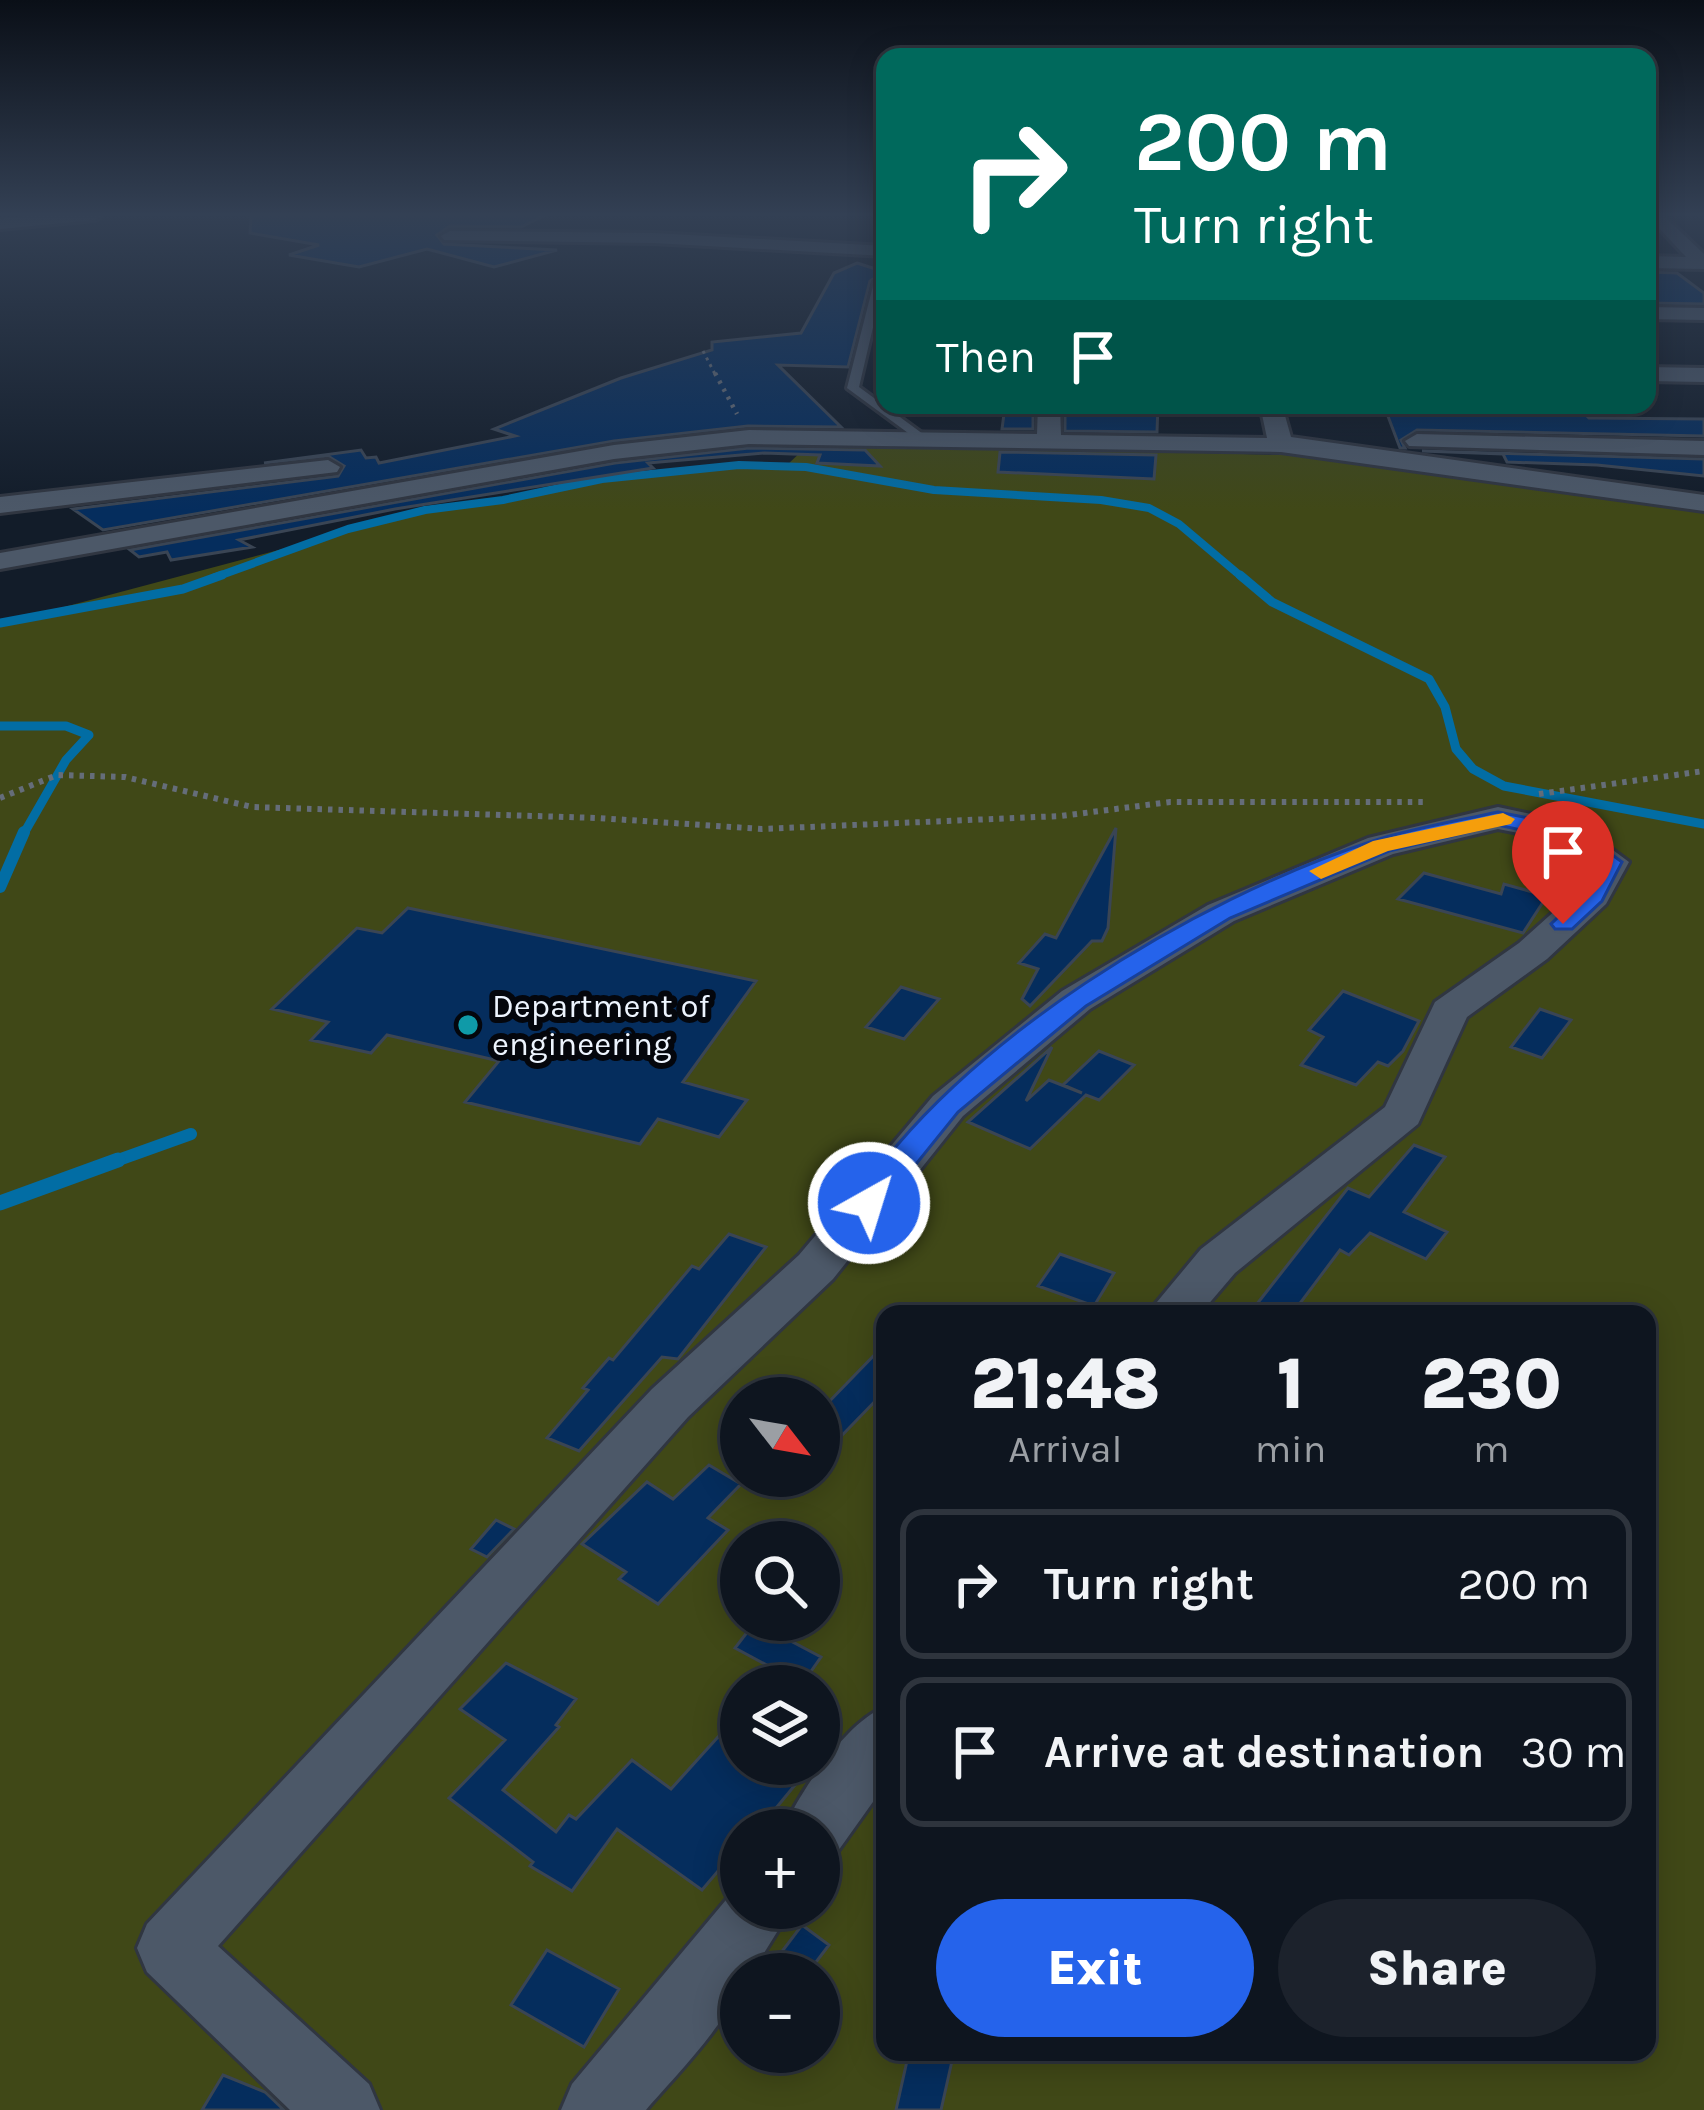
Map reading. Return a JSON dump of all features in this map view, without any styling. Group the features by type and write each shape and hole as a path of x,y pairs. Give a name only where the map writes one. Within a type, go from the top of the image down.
{"street":[{"path":"1674,313 1704,314"},
{"path":"1656,374 1704,375"},
{"path":"1049,414 1049,442"},
{"path":"1273,414 1280,445"},
{"path":"0,561 614,452 749,436 1280,445 1376,440 1704,448"},
{"path":"1280,445 1704,503"},
{"path":"0,505 328,467"},
{"path":"343,2110 171,1948 670,1403 816,1267 948,1106 1076,1000 1221,913 1381,846 1498,818 1565,832 1610,862 1593,896 1533,951 1449,1011 1403,1114 1218,1262 1180,1305"},
{"path":"830,1809 876,1747"},
{"path":"598,2110 682,2012 743,1929"}],"lane":[{"path":"871,313 853,388 876,405"},
{"path":"888,414 919,437"}],"path":[{"path":"703,350 714,379 749,436"},
{"path":"1520,796 1704,771"},
{"path":"0,798 57,775 125,777 252,807 598,818 762,829 1061,816 1170,802 1435,801"}],"green space":[{"path":"810,443 1325,456 1704,508 1704,2110 0,2110 0,624 426,511 694,469 784,468"}],"building":[{"path":"812,313 862,313 848,367 778,365 841,427 748,426 614,441 103,530 73,509 338,476 344,466 328,456 264,463 361,450 379,463 515,436 494,429 621,378 712,350 712,342 801,333"},
{"path":"1004,414 1033,414 1033,429 1002,429"},
{"path":"1065,414 1158,414 1157,432 1065,431"},
{"path":"1387,414 1704,419 1704,436 1417,430 1401,440 1405,448 1400,448"},
{"path":"749,448 865,450 880,466 817,463 820,455 764,453 648,463 653,468 395,509 239,540 252,547 171,560 167,552 139,557 130,550 615,463"},
{"path":"1422,451 1704,459 1704,476 1507,462 1503,454"},
{"path":"1000,452 1156,455 1154,479 998,472"},
{"path":"1116,828 1108,928 1102,941 1092,941 1030,1006 1022,999 1038,969 1019,963 1045,934 1056,938"},
{"path":"1424,873 1501,894 1504,884 1547,896 1523,933 1398,899"},
{"name":"Department of engineering","path":"408,908 756,981 683,1082 747,1100 719,1137 658,1119 640,1144 465,1102 499,1061 387,1035 371,1053 311,1040 328,1022 272,1009 357,928 382,933"},
{"path":"901,987 939,999 904,1039 866,1027"},
{"path":"1343,991 1419,1021 1403,1051 1388,1066 1378,1062 1356,1085 1301,1065 1323,1037 1309,1030"},
{"path":"1540,1009 1571,1020 1542,1058 1511,1047"},
{"path":"1052,1047 1026,1101 1049,1080 1082,1093 1063,1085 1099,1051 1134,1065 1099,1100 1086,1095 1030,1149 968,1122"},
{"path":"1414,1145 1445,1157 1404,1212 1447,1232 1426,1259 1370,1233 1349,1255 1340,1250 1299,1305 1256,1305 1348,1188 1369,1197"},
{"path":"729,1234 766,1247 678,1359 662,1357 579,1451 547,1438 609,1358 613,1360 692,1266 699,1269"},
{"path":"1060,1254 1114,1273 1095,1305 1038,1286"},
{"path":"876,1353 876,1400 840,1437 840,1390"},
{"path":"709,1465 720,1472 720,1497 728,1497 708,1518 720,1525 720,1538 658,1604 619,1579 626,1572 582,1544 647,1482 673,1499"},
{"path":"496,1520 514,1529 487,1557 471,1549"},
{"path":"740,1641 791,1641 821,1657 815,1665 767,1665 735,1648"},
{"path":"506,1663 576,1699 556,1725 559,1727 503,1790 556,1832 569,1815 576,1819 632,1760 671,1789 718,1737 720,1785 795,1785 775,1809 720,1809 720,1869 702,1890 617,1829 572,1891 530,1866 533,1862 449,1798 505,1740 460,1709"},
{"path":"799,1929 807,1929 829,1945 823,1953 781,1953"},
{"path":"547,1950 619,1989 584,2047 511,2005"},
{"path":"907,2061 952,2061 941,2110 896,2110"},
{"path":"223,2075 265,2092 284,2110 202,2110"}],"waterway":[{"path":"213,578 348,529 425,510 503,500 602,479 739,465 806,467 934,490 1101,500 1149,508 1179,524 1243,578"},
{"path":"0,623 183,589 222,575"},
{"path":"1240,575 1272,602 1429,679 1445,707 1456,749 1473,769 1504,786 1704,824"},
{"path":"0,726 66,726 89,735 66,760 23,835"},
{"path":"0,887 24,832"},
{"path":"110,1163 191,1134"},
{"path":"0,1203 118,1160"}],"slow traffic":[{"path":"1321,871 1381,846 1503,819"}],"place":[{"name":"Department of engineering","path":"468,1025"}],"route":[{"path":"869,1203 948,1106 1076,1000 1221,913 1381,846 1498,818 1565,832 1610,862 1593,896 1563,924"}]}
